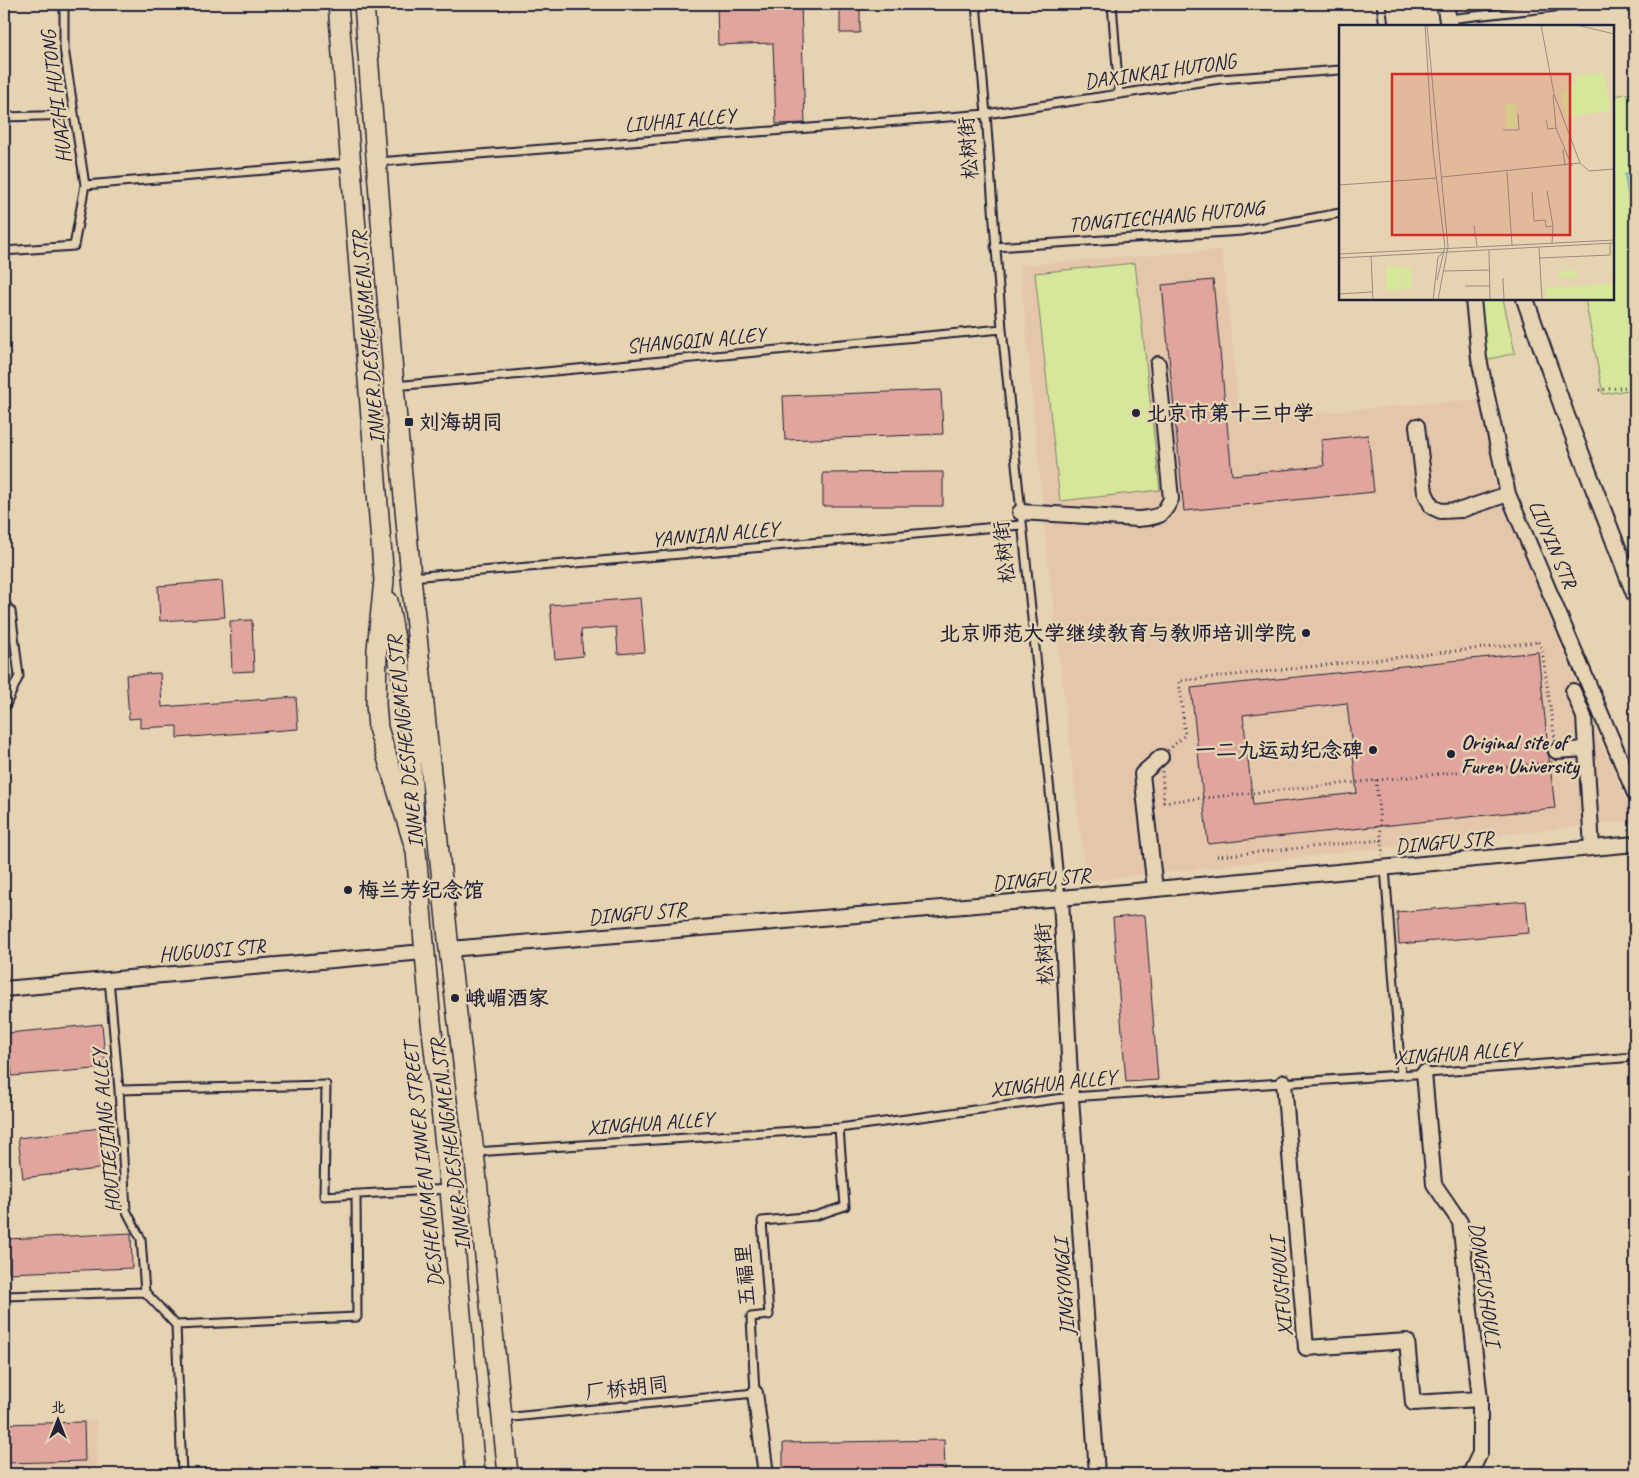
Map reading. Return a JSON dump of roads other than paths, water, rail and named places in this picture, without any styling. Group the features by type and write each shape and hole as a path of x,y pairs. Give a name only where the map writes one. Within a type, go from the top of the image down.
{"main road":[{"name":"DESHENGMEN INNER STREET","path":"338,4 384,580 408,710 424,952 450,1189 475,1474"},
{"name":"INNER DESHENGMEN STR","path":"364,4 411,577 449,949 474,1152 508,1474"},
{"path":"351,163 376,162"},
{"name":"DESHENGMEN INNER STREET","path":"384,580 377,649 376,704 378,728 416,851"},
{"path":"416,851 439,850"},
{"path":"424,952 449,949"},
{"path":"431,1022 458,1020"}],"street":[{"name":"LIUYIN STR","path":"1473,300 1478,359 1508,494 1635,794"},
{"path":"1525,300 1564,414 1635,594"},
{"path":"1021,519 1138,519 1158,517 1166,510 1171,499 1158,364"},
{"path":"1417,426 1425,492 1432,507 1441,511 1461,510 1508,494"},
{"path":"1573,691 1584,718 1592,848"},
{"path":"1556,751 1586,749"},
{"path":"1155,889 1142,774 1161,757"},
{"name":"DINGFU STR","path":"449,949 1061,898 1635,844"},
{"name":"松树街","path":"1061,898 1071,1097"},
{"name":"HUGUOSI STR","path":"4,989 424,952"},
{"name":"DONGFUSHOULI","path":"1424,1073 1434,1184 1460,1222 1480,1399 1480,1453 1470,1474"},
{"name":"XIFUSHOULI","path":"1284,1082 1306,1348 1407,1341 1413,1403 1480,1399"},
{"name":"JINGYONGLI","path":"1071,1097 1097,1474"},
{"name":"五福里","path":"755,1393 766,1474"}],"lane":[{"name":"HUAZHI HUTONG","path":"4,251 74,246 84,185 64,48 64,4"},
{"name":"松树街","path":"976,4 1002,330 1061,898"},
{"path":"1112,4 1119,94"},
{"path":"1381,4 1384,25"},
{"path":"1448,16 1582,4"},
{"name":"DAXINKAI HUTONG","path":"986,114 1220,78 1339,70"},
{"name":"LIUHAI ALLEY","path":"376,162 986,114"},
{"path":"4,117 74,115"},
{"path":"84,185 351,163"},
{"name":"TONGTIECHANG HUTONG","path":"995,247 1242,231 1339,212"},
{"name":"SHANGQIN ALLEY","path":"394,386 1002,330"},
{"name":"YANNIAN ALLEY","path":"411,577 1021,519"},
{"path":"4,603 11,611 19,676 4,709"},
{"path":"1385,868 1401,1075"},
{"name":"HOUTIEJIANG ALLEY","path":"109,979 119,1090 126,1210 141,1239 145,1292"},
{"name":"XINGHUA ALLEY","path":"474,1152 839,1128 1071,1097 1635,1057"},
{"path":"119,1090 326,1085 324,1196 450,1189"},
{"name":"五福里","path":"755,1393 752,1317 769,1315 762,1221 815,1216 845,1206 839,1128"},
{"path":"176,1325 357,1317 356,1194"},
{"path":"4,1296 145,1292 176,1325 182,1474"},
{"name":"厂桥胡同","path":"502,1418 755,1393"}],"water":[{"path":"1635,173 1635,257 1625,174"}],"place":[{"name":"北京市第十三中学","path":"1136,413"},
{"name":"刘海胡同","path":"409,422"},
{"name":"北京师范大学继续教育与教师培训学院","path":"1306,633"},
{"name":"一二九运动纪念碑","path":"1373,750"},
{"name":"Original site of Furen University","path":"1451,754"},
{"name":"梅兰芳纪念馆","path":"348,890"},
{"name":"峨嵋酒家","path":"455,998"}]}
